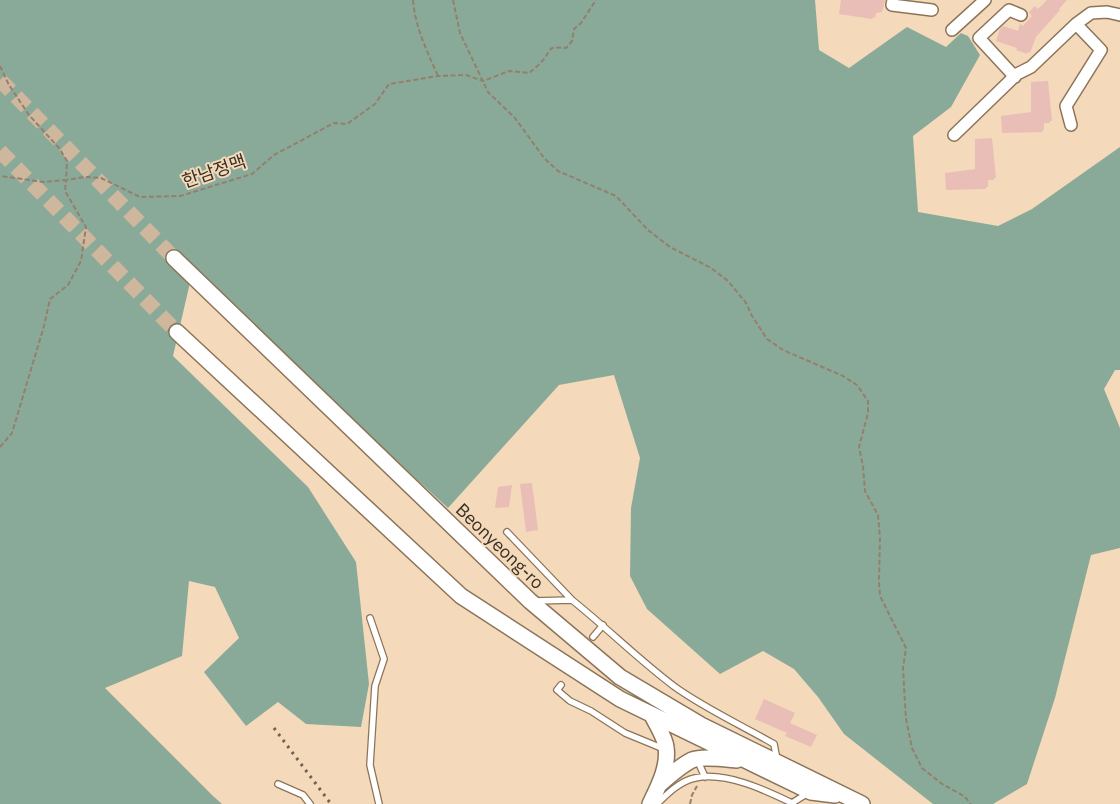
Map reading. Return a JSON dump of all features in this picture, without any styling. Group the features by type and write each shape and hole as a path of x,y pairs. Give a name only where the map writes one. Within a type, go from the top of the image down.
{"street":[{"path":"893,0 892,5 932,10"},
{"path":"952,30 985,0"},
{"path":"1015,77 979,38 1009,10 1022,15"},
{"path":"954,135 1015,77 1031,67 1076,24 1091,13 1119,11"},
{"path":"1071,125 1066,106 1101,50 1076,24"},
{"name":"Beonyeong-ro","path":"174,258 530,602 620,677 701,725 862,804"},
{"name":"Beonyeong-ro","path":"177,332 461,596 620,700 810,792 846,797"},
{"path":"650,804 665,767 666,746 652,715"},
{"path":"659,785 678,769 693,760 722,758 748,762"}],"lane":[{"path":"507,532 572,600 603,625 643,662 702,705 774,744 778,762"},
{"path":"530,602 572,600"},
{"path":"370,618 384,659 376,686 370,765 379,804"},
{"path":"593,637 603,625"},
{"path":"561,685 557,690 570,701 591,711 625,733 659,747"},
{"path":"700,766 705,777"},
{"path":"657,804 676,787 694,778 705,777 732,779 792,803 810,792"},
{"path":"278,784 303,795 310,804"}],"path":[{"path":"413,0 414,14 422,40 438,76"},
{"path":"453,0 460,33 488,92 524,129 544,158 558,171 616,196 648,230 670,246 711,268 728,282 746,303 767,339 783,350 842,376 857,385 868,401 868,413 859,447 865,491 878,515 880,596 906,648 903,668 905,704 912,748 922,768 942,784 964,796 971,804"},
{"path":"483,81 509,71 529,73 544,60 549,50 553,48 566,48 572,41 574,29 581,23 596,0"},
{"path":"0,66 9,85 29,116 59,148 67,161 65,191 86,227 81,261 68,285 50,299 44,326 12,433 0,447"},
{"name":"한남정맥","path":"0,176 44,182 85,177 101,178 140,197 180,196 252,174 274,155 334,123 347,124 375,104 389,84 438,76 466,75 483,81"},
{"path":"690,804 692,794 697,785 705,777"}],"green space":[{"path":"0,0 815,0 819,50 849,68 907,27 946,47 961,33 968,36 980,55 951,107 913,136 918,212 998,226 1032,209 1120,147 1120,370 1115,370 1104,389 1120,428 1120,548 1091,555 1055,698 1027,784 993,804 933,804 844,734 818,697 794,669 763,651 720,674 647,609 630,576 631,508 640,458 614,375 559,385 448,508 192,274 173,356 308,487 356,562 369,684 361,727 306,724 278,702 246,726 204,672 239,638 215,587 189,581 182,656 105,688 222,804 0,804"}],"building":[{"path":"841,0 885,0 882,12 876,13 875,18 873,17 872,19 839,14"},
{"path":"1047,0 1067,0 1036,37 1030,53 1028,52 1027,54 1016,50 1017,48 996,41 1003,26 1018,31 1020,24 1023,26 1032,16 1029,12 1035,6 1038,9"},
{"path":"1048,81 1052,121 1044,123 1043,132 1002,133 1001,116 1031,112 1031,82"},
{"path":"992,138 996,178 988,180 988,187 986,189 946,190 945,173 975,169 975,139"},
{"path":"532,483 538,530 526,532 520,484"},
{"path":"512,485 509,507 495,508 498,487"},
{"path":"764,699 795,713 790,723 817,735 811,747 785,736 787,733 755,719"}],"tunnel":[{"path":"0,80 174,258"},
{"path":"0,151 177,332"}],"railway":[{"path":"274,728 331,804"}]}
